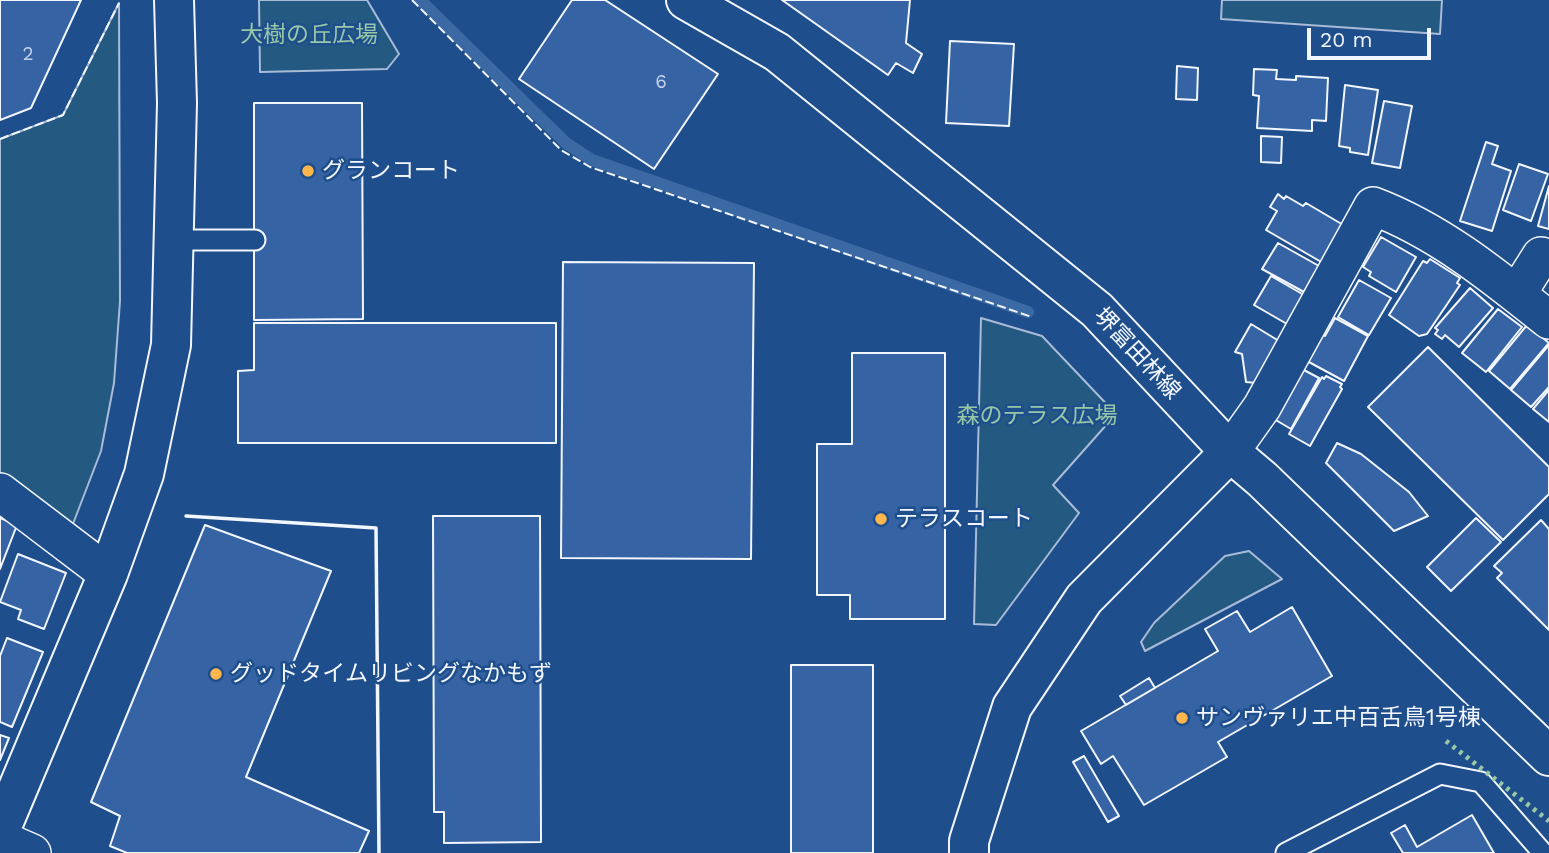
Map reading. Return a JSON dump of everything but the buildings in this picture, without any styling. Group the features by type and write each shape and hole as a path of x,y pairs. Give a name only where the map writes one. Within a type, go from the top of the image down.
{"street":[{"path":"0,831 108,573 144,474 171,345 177,103 174,0"},
{"name":"堺富田林線","path":"686,0 778,52 1097,310 1230,452 1262,479 1549,756"},
{"path":"968,853 968,841 1012,707 1084,599 1230,452 1262,407 1373,206 1395,214 1441,239 1549,320"},
{"path":"1517,294 1541,256 1549,258"},
{"path":"0,492 108,573"},
{"path":"0,839 32,853"}],"lane":[{"path":"174,240 255,240"},
{"path":"1286,853 1440,774 1481,782 1543,853"}],"green space":[{"name":"大樹の丘広場","path":"259,0 367,0 399,54 387,69 260,72"},
{"path":"1222,0 1442,0 1440,34 1221,19"},
{"path":"119,3 120,301 114,383 101,451 71,529 0,475 0,139 63,115"},
{"name":"森のテラス広場","path":"981,318 1042,336 1116,414 1053,485 1079,513 996,625 974,624"},
{"path":"1249,551 1282,579 1145,651 1141,642 1154,623 1225,556"}],"waterway":[{"path":"420,0 566,143 592,160 1028,312"}],"hedge":[{"path":"1446,741 1549,821"}],"fence":[{"path":"412,0 561,150 590,167 1032,317"},
{"path":"0,139 63,115 119,3"}],"wall":[{"path":"186,516 376,528 379,853"}],"place":[{"name":"グランコート","path":"308,171"},
{"name":"テラスコート","path":"881,519"},
{"name":"グッドタイムリビングなかもず","path":"216,674"},
{"name":"サンヴァリエ中百舌鳥1号棟","path":"1182,718"}]}
